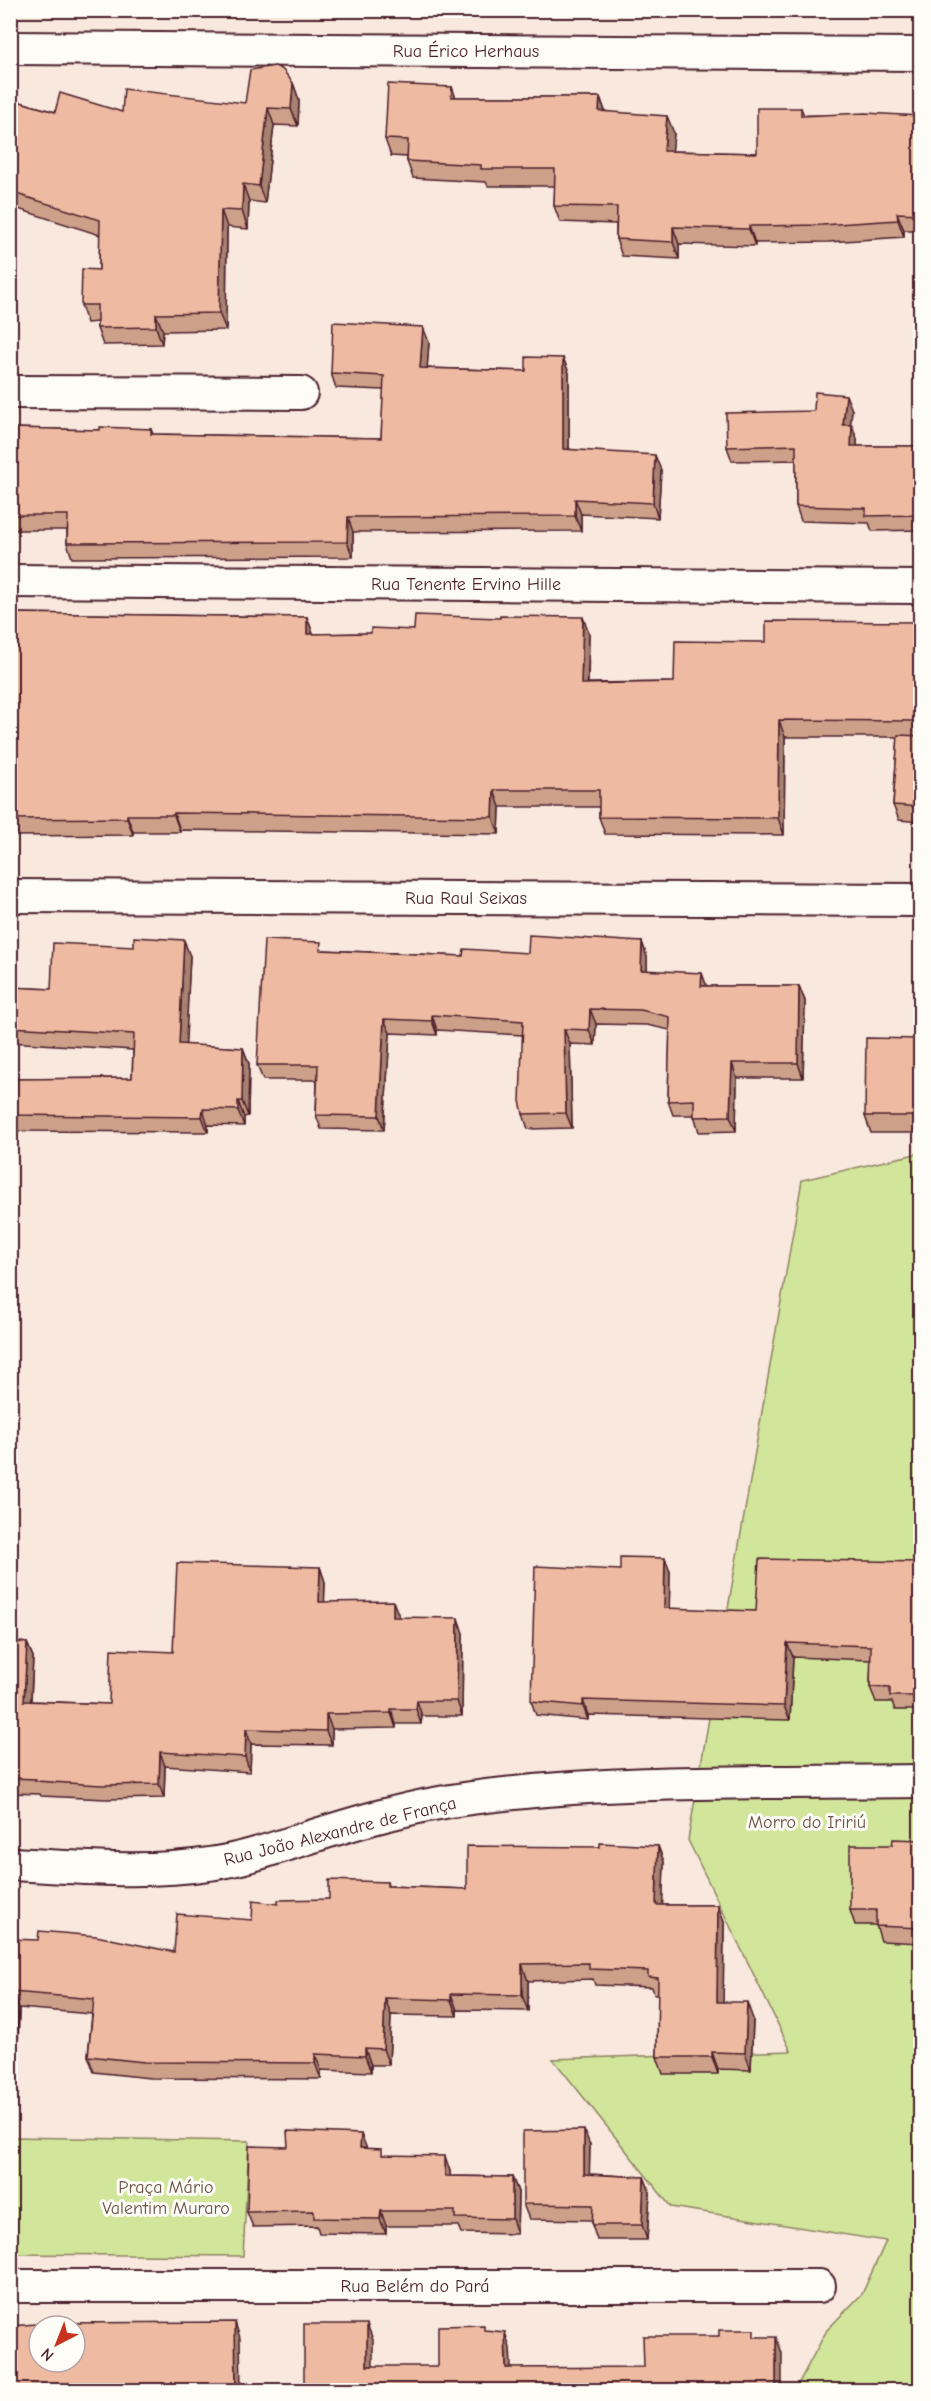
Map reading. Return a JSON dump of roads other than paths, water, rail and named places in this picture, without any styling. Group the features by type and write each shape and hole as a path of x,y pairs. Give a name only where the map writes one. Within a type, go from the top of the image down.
{"street":[{"name":"Rua Érico Herhaus","path":"10,48 921,54"},
{"path":"10,392 301,393"},
{"name":"Rua Tenente Ervino Hille","path":"10,581 921,587"},
{"name":"Rua Raul Seixas","path":"10,896 921,900"},
{"name":"Rua João Alexandre de França","path":"10,1864 120,1869 209,1864 246,1857 336,1829 460,1799 536,1790 596,1785 921,1781"},
{"name":"Rua Belém do Pará","path":"10,2286 819,2286"}],"park label":[{"name":"Morro do Iririú","path":"807,1822"},
{"name":"Praça Mário Valentim Muraro","path":"166,2197"}]}
